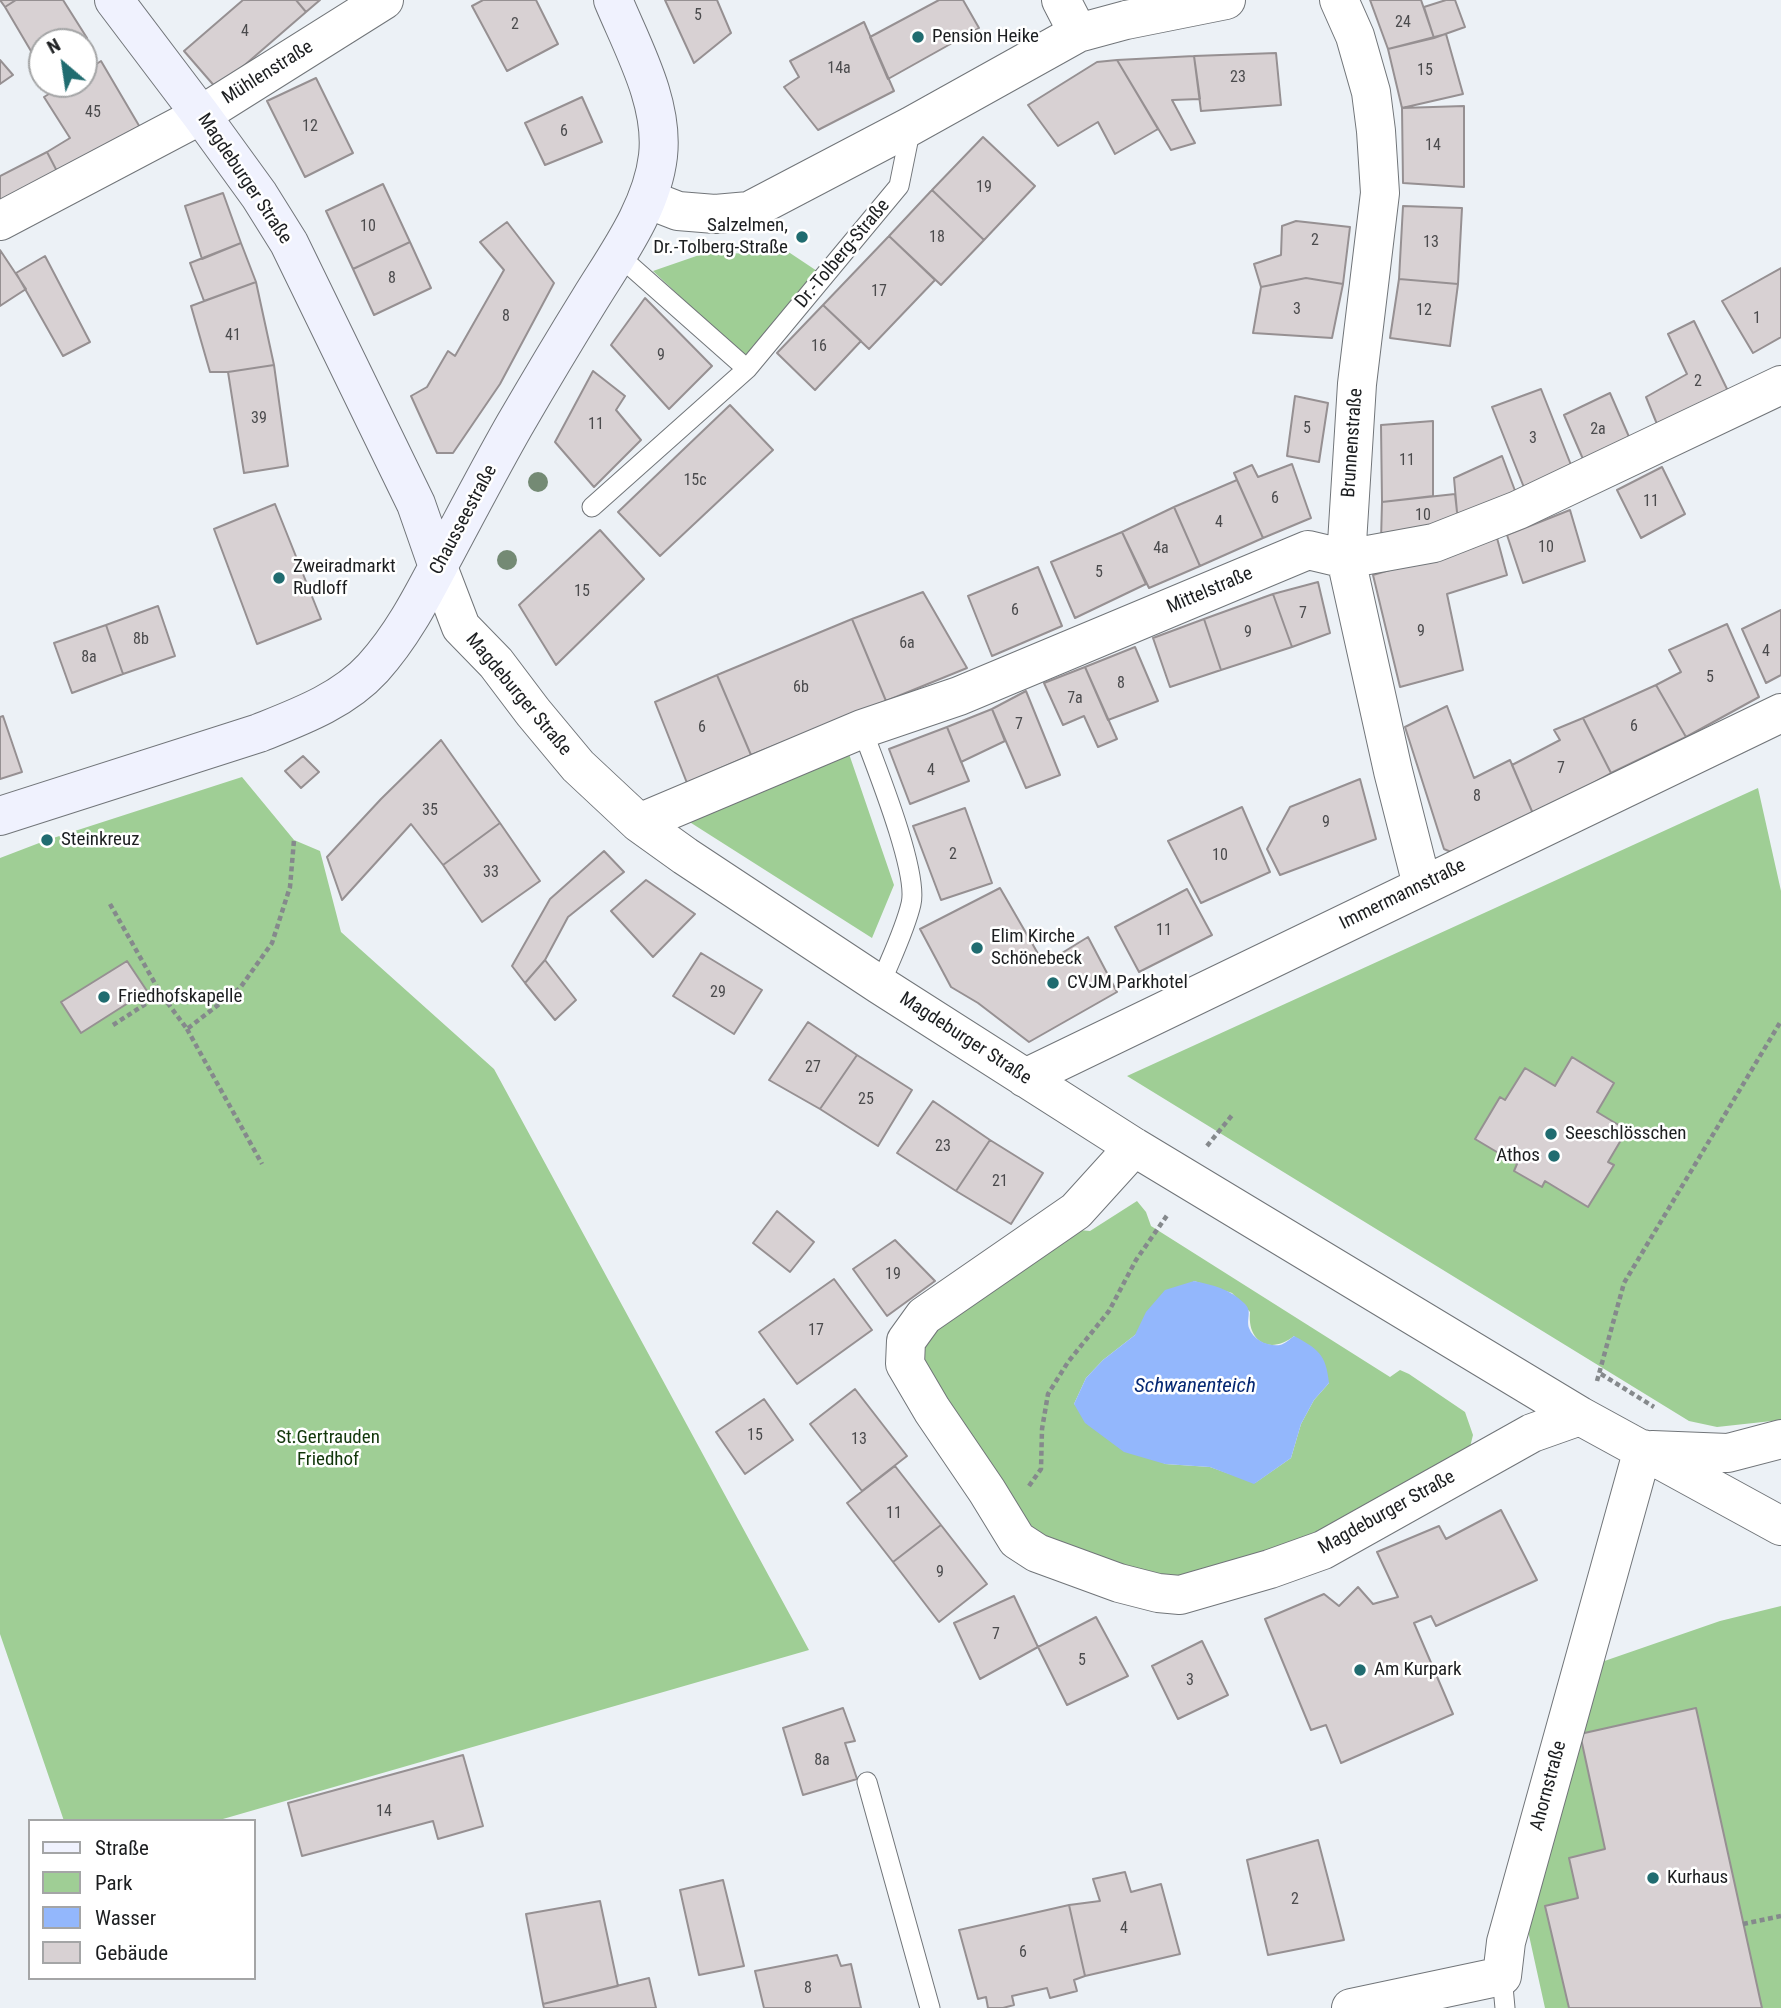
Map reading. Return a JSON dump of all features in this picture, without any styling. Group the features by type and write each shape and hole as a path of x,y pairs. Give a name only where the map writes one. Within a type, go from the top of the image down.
{"street":[{"name":"Magdeburger Straße","path":"114,0 259,195 289,243 416,504 461,627 496,663 578,766 639,822 685,856 880,985 1134,1147 1580,1416 1781,1526"},
{"name":"Mühlenstraße","path":"0,221 201,115 384,0"},
{"name":"Chausseestraße","path":"0,816 259,733 321,706 361,680 374,667 404,627 513,429 647,199 657,158 659,133 654,107 638,57 613,0"},
{"path":"647,199 678,211 715,214 749,211 911,126 1069,16 1226,0"},
{"name":"Brunnenstraße","path":"1339,0 1355,36 1371,92 1380,193 1357,384 1346,559 1393,772 1422,885"},
{"name":"Mittelstraße","path":"639,822 862,729 959,696 1308,550 1346,559 1434,543 1518,510 1781,386"},
{"name":"Immermannstraße","path":"1026,1078 1781,713"},
{"name":"Magdeburger Straße","path":"1134,1147 1076,1211 924,1316 906,1341 905,1364 932,1410 988,1491 1017,1540 1037,1553 1119,1583 1158,1593 1180,1595 1270,1569 1323,1550 1532,1433 1580,1416"},
{"name":"Magdeburger Straße","path":"1643,1449 1728,1453 1781,1439"},
{"name":"Ahornstraße","path":"1351,2008 1504,1992 1506,1942 1643,1449"}],"lane":[{"name":"Dr.-Tolberg-Straße","path":"592,507 747,369 899,187 911,126"},
{"path":"617,254 747,369"},
{"path":"862,729 898,830 910,877 912,902 880,985"},
{"path":"867,1782 930,2008"}],"path":[{"path":"187,1029 240,988 272,943 290,887 294,840"},
{"path":"110,904 161,994 187,1029 262,1164"},
{"path":"113,1025 161,994"},
{"path":"1580,1416 1601,1374 1624,1283 1781,1021"},
{"path":"1004,1522 1041,1469 1042,1429 1048,1394 1068,1362 1109,1311 1136,1260 1190,1181"},
{"path":"1601,1374 1658,1409"},
{"path":"1743,1924 1781,1916"}],"green space":[{"path":"778,245 817,271 744,357 653,271 708,252 751,254"},
{"path":"847,748 894,885 872,938 666,807"},
{"name":"St.Gertrauden Friedhof","path":"242,777 294,840 320,851 341,932 494,1069 809,1650 223,1819 63,1819 0,1634 0,858 47,840"},
{"path":"1758,788 1781,891 1781,1420 1717,1427 1689,1421 1127,1076"},
{"path":"1137,1201 1146,1212 1151,1226 1390,1377 1400,1370 1409,1374 1465,1412 1473,1435 1468,1455 1302,1545 1180,1585 1026,1535 916,1373 922,1339 1068,1229 1090,1231","holes":["1194,1281 1232,1293 1250,1312 1252,1331 1256,1338 1269,1345 1285,1342 1294,1336 1329,1383 1314,1400 1301,1424 1291,1458 1255,1483 1210,1467 1165,1464 1074,1404 1086,1378 1103,1360"]},
{"path":"1781,1606 1781,2008 1545,2008 1519,1890 1590,1666 1720,1621"}],"water":[{"name":"Schwanenteich","path":"1194,1281 1214,1286 1239,1298 1247,1306 1249,1328 1258,1339 1266,1344 1280,1345 1294,1336 1315,1349 1326,1365 1329,1383 1314,1400 1301,1424 1291,1458 1254,1484 1210,1467 1165,1464 1124,1452 1085,1423 1074,1404 1086,1378 1103,1360 1135,1335 1146,1312 1165,1290"}],"building":[{"path":"0,0 16,0 5,7"},
{"path":"16,0 63,0 81,28 28,28 28,46 5,7"},
{"path":"243,0 296,0 306,12 217,89 184,51"},
{"path":"296,0 320,0 306,12"},
{"path":"483,0 536,0 558,44 507,71 472,6"},
{"path":"665,0 717,0 731,33 694,63"},
{"path":"939,0 963,0 979,28 888,79 870,37"},
{"path":"1370,0 1421,0 1434,38 1388,49"},
{"path":"1455,0 1465,27 1434,38 1424,7"},
{"path":"864,22 894,91 818,130 784,87 799,77 790,61"},
{"path":"1446,34 1463,94 1402,108 1388,49"},
{"path":"1276,53 1281,105 1201,111 1194,56"},
{"path":"1194,56 1200,99 1172,100 1195,143 1171,150 1117,60"},
{"path":"0,60 13,75 0,84"},
{"path":"1117,60 1158,129 1115,154 1098,122 1058,146 1028,105 1097,62"},
{"path":"101,61 141,129 60,177 47,152 70,138 45,98 98,98 98,63"},
{"path":"316,78 353,153 305,177 267,101"},
{"path":"582,97 602,142 545,165 525,123"},
{"path":"1464,106 1464,187 1403,183 1402,108"},
{"path":"983,137 1035,186 984,240 932,190"},
{"path":"47,152 60,177 0,207 0,176"},
{"path":"383,184 410,242 353,269 326,211"},
{"path":"932,190 984,240 941,285 889,236"},
{"path":"223,193 241,243 202,259 185,206"},
{"path":"1403,206 1462,208 1458,284 1399,279"},
{"path":"1296,221 1350,227 1343,284 1306,278 1261,287 1254,264 1281,255 1282,226"},
{"path":"507,222 554,283 500,384 453,453 437,453 411,396 427,387 448,351 455,356 504,270 480,242"},
{"path":"889,236 935,280 869,349 823,305"},
{"path":"410,242 431,288 374,315 353,269"},
{"path":"241,243 256,282 204,301 190,263"},
{"path":"0,250 26,289 0,306"},
{"path":"45,256 90,342 63,356 16,273"},
{"path":"1781,268 1781,337 1753,353 1722,301"},
{"path":"1306,278 1343,284 1332,338 1253,333 1261,287"},
{"path":"1399,279 1458,284 1450,346 1390,338"},
{"path":"256,282 274,365 210,372 191,306"},
{"path":"645,298 712,366 669,409 611,345"},
{"path":"823,305 861,341 815,390 777,353"},
{"path":"1694,321 1728,391 1659,429 1646,397 1687,374 1668,334"},
{"path":"274,365 288,466 244,473 228,372"},
{"path":"593,371 625,396 616,410 641,440 594,487 555,442"},
{"path":"1541,389 1573,470 1525,490 1492,407"},
{"path":"1610,393 1633,446 1586,466 1564,415"},
{"path":"1295,396 1328,403 1319,462 1287,456"},
{"path":"730,405 773,450 660,556 618,512"},
{"path":"1433,421 1433,496 1382,502 1381,425"},
{"path":"1502,456 1517,496 1472,521 1457,512 1454,478"},
{"path":"1292,464 1311,518 1263,538 1234,473 1252,465 1258,477"},
{"path":"1662,467 1685,514 1641,538 1617,490"},
{"path":"1237,480 1263,538 1200,566 1174,507"},
{"path":"1455,494 1457,512 1472,521 1381,541 1382,502"},
{"path":"275,504 321,619 257,644 214,529"},
{"path":"1174,507 1200,566 1149,588 1122,532"},
{"path":"1570,510 1585,561 1523,583 1507,535"},
{"path":"600,530 644,579 556,665 519,605"},
{"path":"1122,532 1146,584 1075,618 1051,562"},
{"path":"1497,538 1507,575 1447,594 1463,670 1400,687 1373,575"},
{"path":"1038,567 1062,626 992,656 968,596"},
{"path":"1318,582 1330,633 1292,647 1273,594"},
{"path":"923,592 967,668 886,701 852,619"},
{"path":"1273,594 1292,647 1221,670 1204,619"},
{"path":"158,606 175,656 123,674 106,625"},
{"path":"1781,610 1781,675 1766,683 1742,629"},
{"path":"852,619 886,701 751,755 717,675"},
{"path":"1204,619 1221,670 1170,687 1153,638"},
{"path":"1727,624 1759,697 1686,737 1656,685 1681,672 1669,650"},
{"path":"106,625 123,674 72,693 54,643"},
{"path":"1135,647 1158,701 1108,720 1085,667"},
{"path":"1085,667 1117,739 1098,747 1084,716 1063,725 1044,683"},
{"path":"717,675 751,755 687,783 655,702"},
{"path":"1656,685 1686,737 1611,773 1583,718"},
{"path":"1026,691 1060,775 1026,788 992,709"},
{"path":"1447,706 1474,778 1510,760 1534,816 1458,855 1444,849 1405,727"},
{"path":"992,709 1005,741 961,762 947,727"},
{"path":"3,716 22,772 0,779 0,717"},
{"path":"1583,718 1611,773 1534,816 1512,765 1560,740 1554,730"},
{"path":"947,727 969,781 910,804 889,749"},
{"path":"441,740 500,823 443,865 411,824 342,900 327,857"},
{"path":"303,756 319,772 301,788 285,771"},
{"path":"1360,779 1376,839 1280,875 1267,849 1290,807"},
{"path":"1242,807 1270,872 1201,903 1168,841"},
{"path":"965,808 992,883 941,900 913,826"},
{"path":"500,823 540,881 482,922 443,865"},
{"path":"604,851 624,872 568,917 545,960 525,983 512,966 550,899"},
{"path":"646,880 695,914 653,957 611,911"},
{"path":"1000,888 1044,964 1088,937 1117,992 1029,1042 978,1003 951,987 920,929"},
{"path":"1187,889 1212,935 1139,972 1115,927"},
{"path":"701,953 762,990 734,1034 673,996"},
{"path":"545,960 576,1000 555,1020 525,983"},
{"name":"Friedhofskapelle","path":"127,961 147,991 81,1033 61,1002"},
{"path":"808,1022 857,1055 820,1109 769,1080"},
{"path":"857,1055 912,1090 878,1146 820,1109"},
{"name":"Seeschlösschen","path":"1572,1057 1614,1083 1597,1112 1627,1130 1608,1162 1614,1165 1588,1207 1545,1181 1542,1187 1514,1171 1517,1164 1475,1139 1500,1097 1505,1100 1525,1068 1555,1086"},
{"path":"933,1101 990,1140 956,1191 897,1153"},
{"path":"990,1140 1043,1173 1011,1224 956,1191"},
{"path":"777,1211 814,1242 790,1272 753,1243"},
{"path":"895,1240 935,1281 887,1316 853,1269"},
{"path":"834,1279 872,1330 797,1384 759,1332"},
{"path":"855,1389 907,1456 862,1491 810,1424"},
{"path":"764,1399 793,1440 745,1474 716,1432"},
{"path":"895,1466 941,1525 893,1562 847,1503"},
{"name":"Am Kurpark","path":"1501,1510 1537,1580 1436,1626 1431,1616 1414,1623 1453,1714 1341,1763 1326,1725 1311,1730 1265,1619 1324,1594 1339,1606 1358,1587 1373,1604 1398,1597 1377,1552 1439,1526 1446,1539"},
{"path":"941,1525 987,1584 939,1622 893,1562"},
{"path":"1014,1596 1038,1647 980,1679 954,1623"},
{"path":"1096,1617 1128,1676 1067,1705 1038,1647"},
{"path":"1202,1641 1228,1695 1178,1719 1152,1666"},
{"path":"843,1708 855,1741 845,1743 857,1779 803,1795 783,1728"},
{"name":"Kurhaus","path":"1696,1708 1762,2008 1569,2008 1545,1906 1578,1898 1569,1858 1605,1849 1580,1734"},
{"path":"463,1755 483,1826 438,1839 433,1821 302,1856 288,1803"},
{"path":"1318,1840 1344,1940 1268,1955 1247,1860"},
{"path":"1125,1872 1131,1892 1161,1884 1180,1954 1085,1976 1069,1905 1100,1901 1093,1879"},
{"path":"723,1880 744,1966 699,1975 680,1890"},
{"path":"600,1901 618,1986 543,2004 526,1914"},
{"path":"1069,1905 1085,1976 1074,1980 1077,1991 1050,1998 1047,1988 1012,1996 1014,2005 988,2008 986,1997 978,1999 959,1930"},
{"path":"837,1955 841,1966 851,1964 861,2008 764,2008 755,1971"},
{"path":"649,1978 656,2008 544,2008 543,2004"}],"place":[{"name":"Pension Heike","path":"918,37"},
{"name":"Salzelmen, Dr.-Tolberg-Straße","path":"802,237"},
{"name":"Zweiradmarkt Rudloff","path":"279,578"},
{"name":"Steinkreuz","path":"47,840"},
{"name":"Elim Kirche Schönebeck","path":"977,948"},
{"name":"CVJM Parkhotel","path":"1053,983"},
{"name":"Friedhofskapelle","path":"104,997"},
{"name":"Seeschlösschen","path":"1551,1134"},
{"name":"Athos","path":"1554,1156"},
{"name":"Am Kurpark","path":"1360,1670"},
{"name":"Kurhaus","path":"1653,1878"}]}
